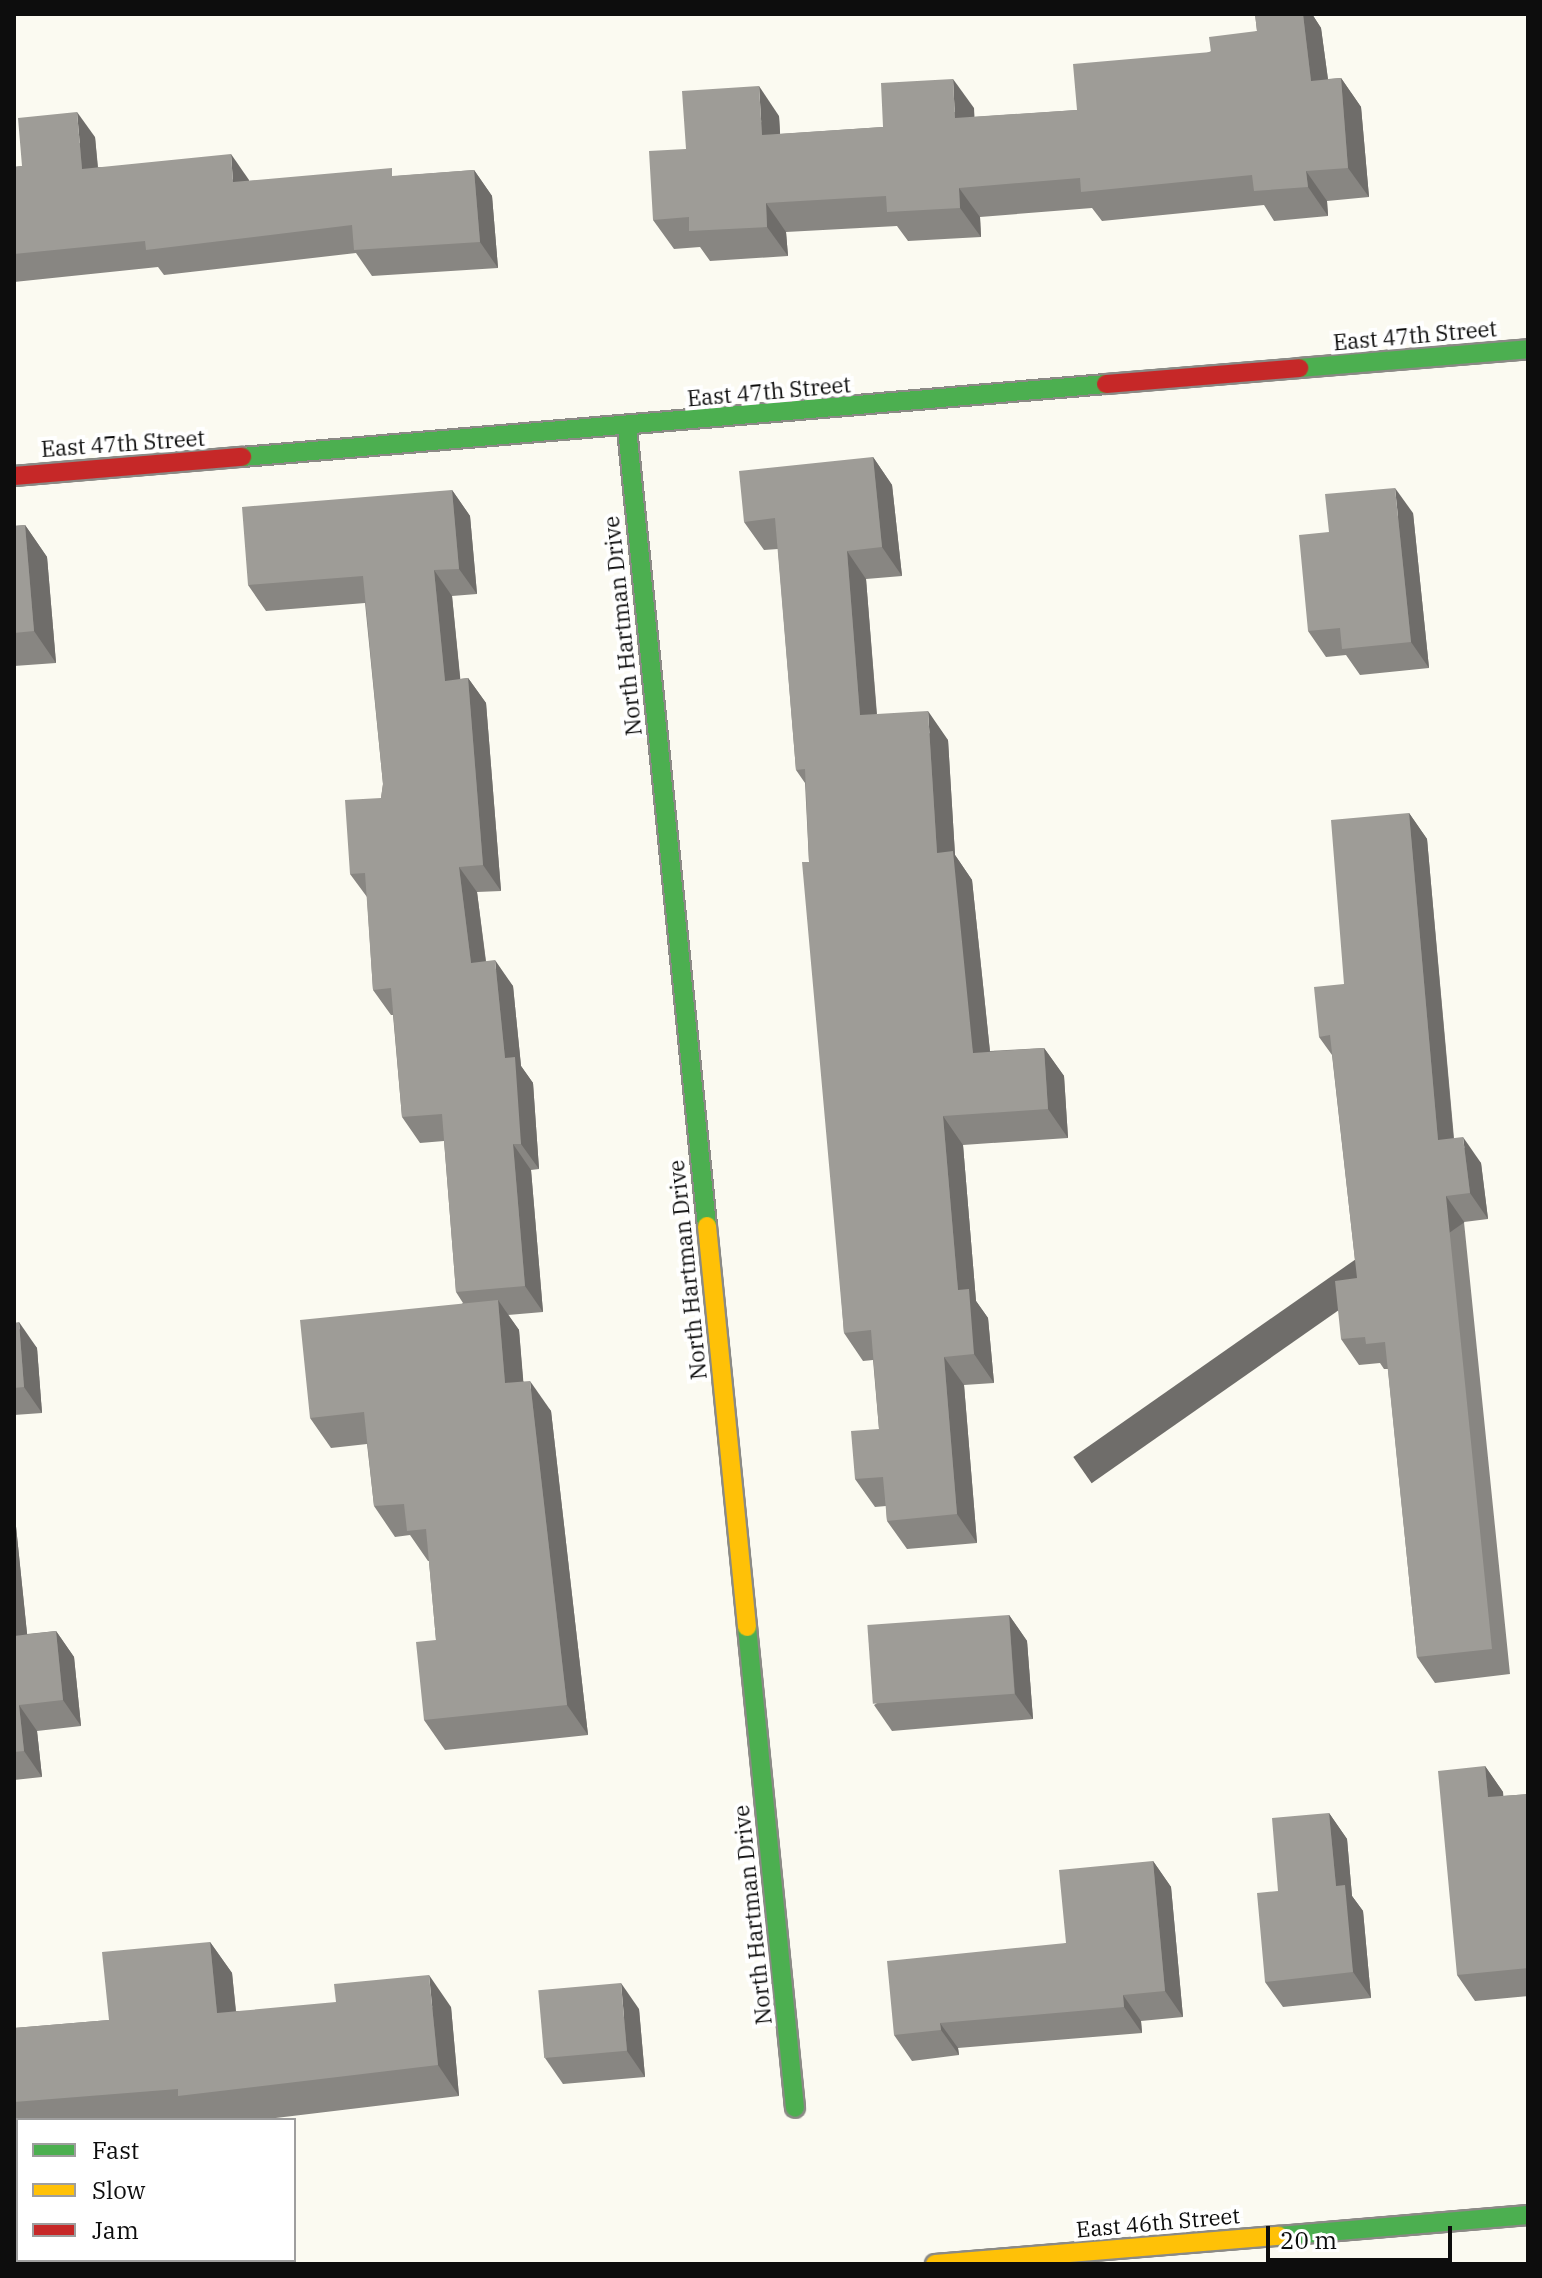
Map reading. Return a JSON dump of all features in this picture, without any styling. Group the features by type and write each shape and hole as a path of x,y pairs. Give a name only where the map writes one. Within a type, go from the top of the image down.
{"street":[{"name":"East 47th Street","path":"14,476 627,428 1528,349"},
{"name":"North Hartman Drive","path":"627,428 795,2108"},
{"name":"East 46th Street","path":"935,2264 1528,2215"}],"building":[{"path":"1255,14 1303,14 1311,81 1341,78 1348,168 1306,171 1308,187 1254,191 1252,175 1081,192 1080,178 959,188 960,208 887,212 886,196 766,203 767,227 689,231 689,217 653,220 649,151 686,149 682,91 759,86 762,135 883,127 881,83 953,79 955,118 1077,110 1073,64 1211,52 1209,37 1257,31"},
{"path":"77,112 82,169 231,154 233,182 392,168 392,176 474,170 480,242 354,250 352,225 146,250 145,241 14,254 14,167 22,166 18,118"},
{"path":"873,457 882,547 847,551 860,715 928,711 937,853 953,851 973,1053 1044,1048 1048,1109 943,1116 958,1290 969,1289 974,1354 944,1357 957,1514 887,1521 883,1477 855,1479 851,1431 879,1429 871,1330 844,1333 802,862 809,862 805,769 796,770 775,518 744,522 739,471"},
{"path":"1395,488 1411,642 1342,649 1340,628 1308,631 1299,535 1329,532 1325,494"},
{"path":"452,490 459,569 434,570 445,681 468,678 483,865 459,867 471,963 495,960 505,1058 515,1057 521,1144 513,1144 525,1286 456,1292 442,1114 402,1117 391,988 373,990 365,873 350,874 345,800 381,798 383,784 363,576 248,585 242,507"},
{"path":"25,525 34,631 14,633 14,526"},
{"path":"1409,813 1438,1140 1463,1137 1470,1193 1446,1196 1492,1649 1417,1657 1385,1342 1366,1344 1365,1337 1341,1339 1335,1281 1357,1278 1330,1035 1319,1037 1314,987 1344,984 1331,820"},
{"path":"498,1300 505,1383 530,1381 567,1705 424,1720 416,1642 436,1640 426,1529 407,1531 404,1504 374,1506 364,1412 310,1418 300,1320"},
{"path":"19,1322 24,1387 14,1388 14,1323"},
{"path":"1009,1615 1015,1694 873,1704 867,1625"},
{"path":"56,1631 63,1700 19,1705 24,1751 14,1752 14,1636"},
{"path":"1485,1766 1488,1797 1528,1794 1528,1968 1457,1975 1438,1771"},
{"path":"1329,1813 1336,1886 1345,1885 1353,1972 1265,1982 1257,1893 1278,1891 1272,1818"},
{"path":"1153,1861 1165,1991 1123,1995 1124,2007 940,2023 941,2030 894,2035 887,1961 1066,1943 1059,1870"},
{"path":"210,1942 217,2013 336,2002 334,1984 429,1975 438,2065 178,2096 178,2089 14,2102 14,2028 109,2020 102,1952"},
{"path":"621,1983 627,2051 544,2058 538,1990"}],"traffic: fast":[{"path":"1299,368 1528,349"},
{"path":"242,457 1106,384"},
{"path":"627,428 707,1226"},
{"path":"747,1627 795,2108"},
{"path":"1279,2236 1528,2215"}],"traffic: slow":[{"path":"707,1226 747,1627"},
{"path":"935,2264 1279,2236"}],"traffic: jam":[{"path":"1106,384 1299,368"},
{"path":"14,476 242,457"}]}
